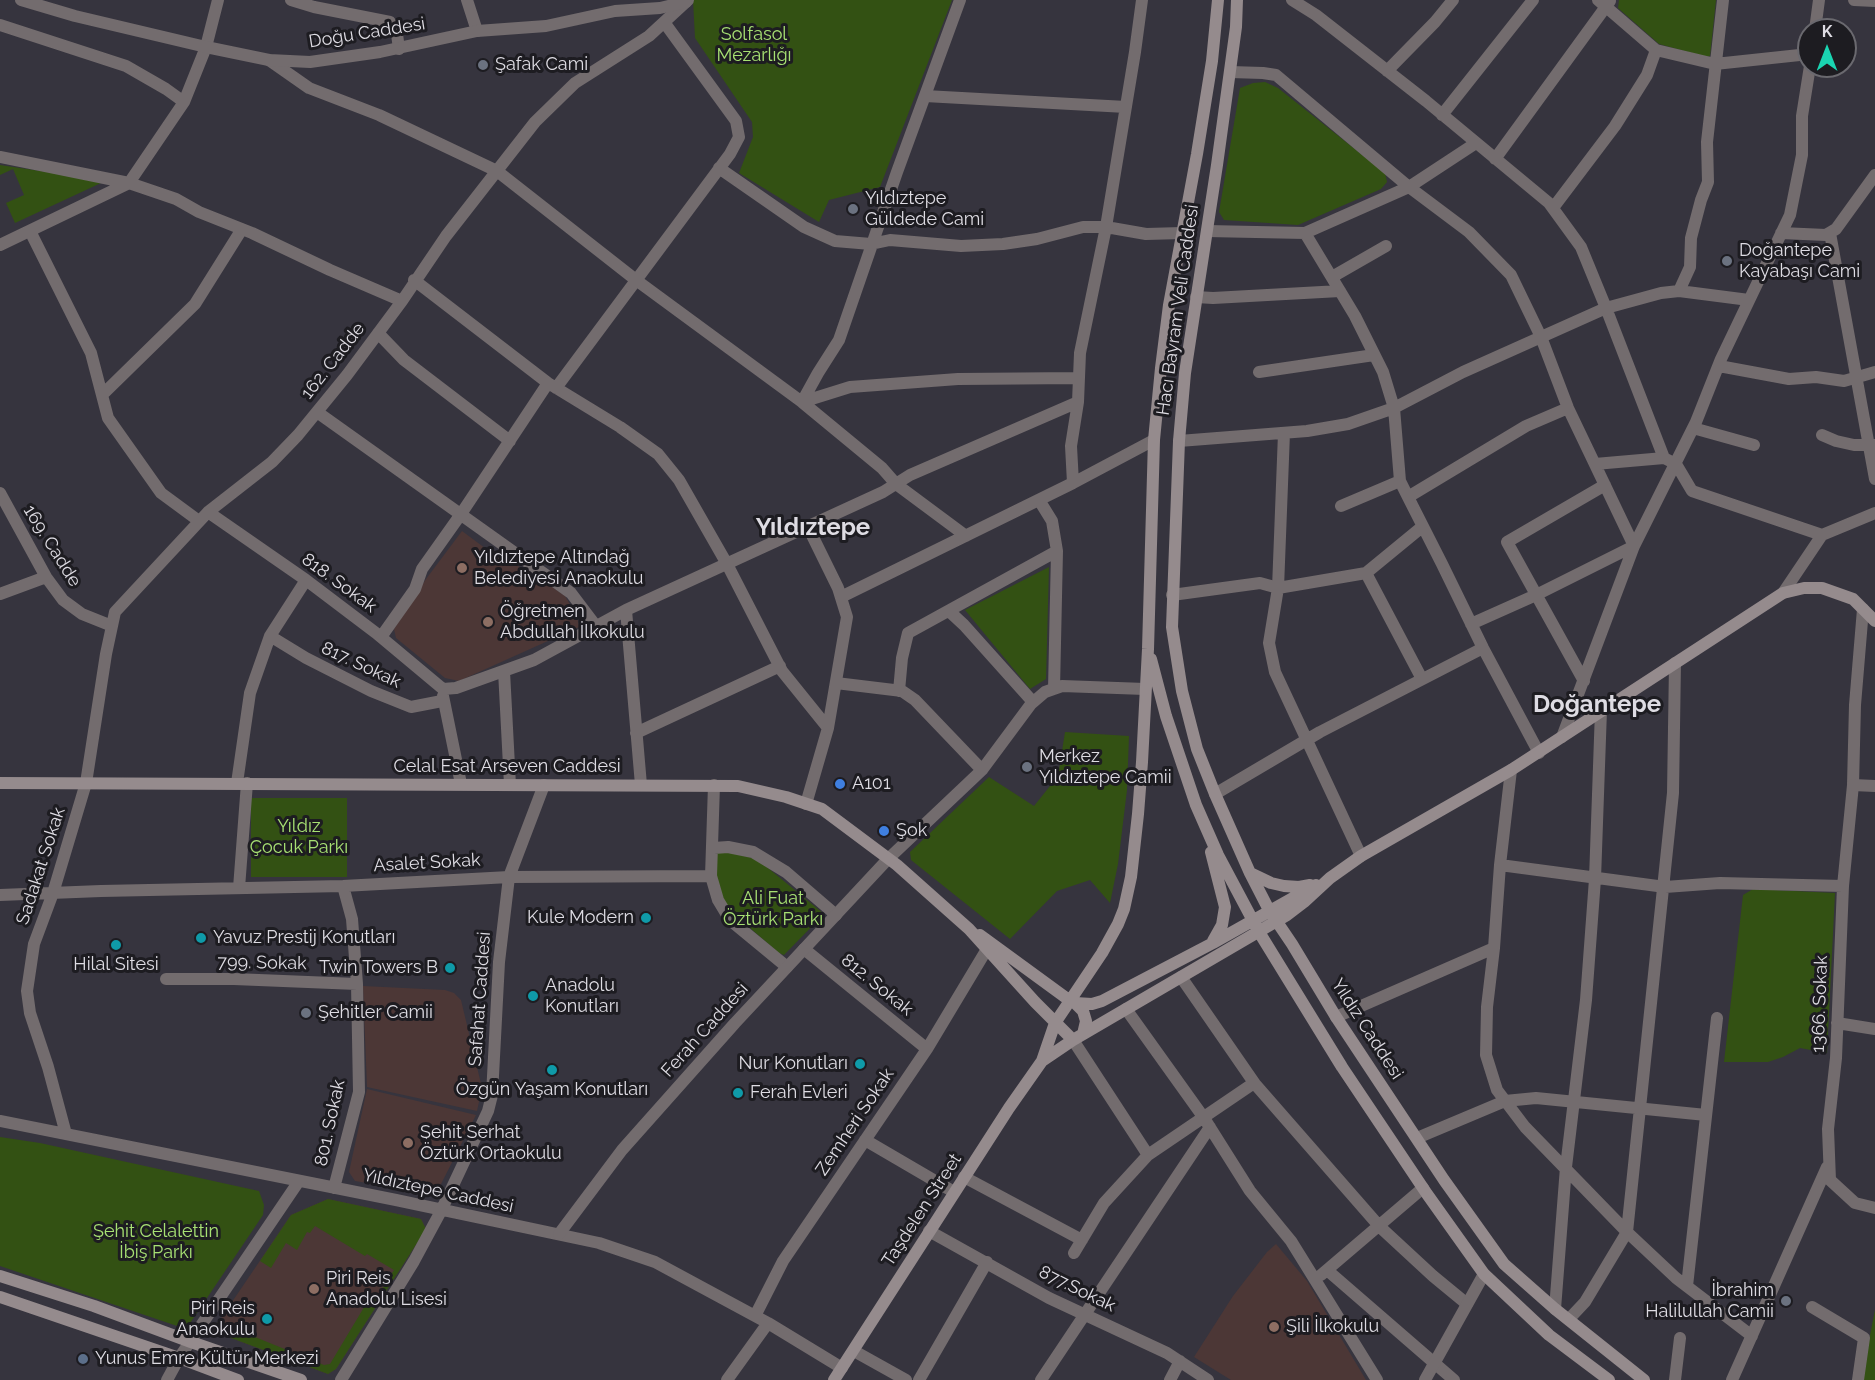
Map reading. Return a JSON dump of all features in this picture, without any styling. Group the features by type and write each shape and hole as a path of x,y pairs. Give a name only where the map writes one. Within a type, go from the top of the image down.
{"main road":[{"path":"1042,1061 1054,1023 1072,1001 1111,937 1128,894 1138,814 1148,649 1154,440 1169,305 1212,61 1218,0"},
{"name":"Hacı Bayram Veli Caddesi","path":"1172,627 1179,441 1185,373 1208,231 1230,72 1237,0"},
{"path":"1072,1001 1092,1004 1102,1001 1253,920 1273,916 1304,902 1325,880 1361,856 1539,753 1783,592 1804,588 1822,588 1853,600 1875,621"},
{"name":"Yıldız Caddesi","path":"1172,627 1182,690 1192,730 1215,794 1250,873 1273,916 1336,1017 1444,1180 1504,1264 1555,1309 1644,1380"},
{"path":"1148,649 1166,716 1196,805 1225,907 1222,925 1213,942"},
{"name":"Celal Esat Arseven Caddesi","path":"0,783 738,786 786,797 822,809 888,859 969,928"},
{"path":"1196,805 1218,855 1259,932 1342,1067 1484,1274 1549,1335 1604,1378"},
{"path":"1250,873 1271,883 1284,886 1299,887 1325,880"},
{"path":"1042,1061 1078,1037 1259,932 1273,916"},
{"path":"969,928 1001,949 1083,1011 1086,1021 1078,1037"},
{"path":"969,928 1054,1023 1078,1037"},
{"name":"Taşdelen Street","path":"834,1380 954,1192 1042,1061"},
{"path":"0,1276 94,1306 301,1380"},
{"path":"0,1297 238,1380"}],"street":[{"name":"Doğu Caddesi","path":"21,0 75,16 206,47 269,60 310,62 399,49 477,31 546,26 615,11 687,1"},
{"path":"0,245 129,183 184,102 206,47 218,0"},
{"path":"291,0 314,7 390,22 397,34 399,49"},
{"path":"467,0 477,31"},
{"path":"802,402 839,340 960,0"},
{"path":"1073,483 1071,446 1078,402 1080,353 1106,227 1142,0"},
{"path":"1292,0 1316,15 1387,71 1553,208 1581,247 1670,461 1692,491 1822,535"},
{"path":"1387,71 1453,0"},
{"path":"1442,115 1533,0"},
{"path":"1679,291 1690,267 1691,238 1708,182 1707,142 1723,0"},
{"path":"1817,18 1819,0"},
{"path":"1854,0 1875,1"},
{"name":"162. Cadde","path":"86,783 115,612 203,517 272,462 316,412 402,301 414,280 446,236 535,122 575,83 649,36 687,1"},
{"path":"1495,159 1605,2 1656,50 1715,64 1797,55"},
{"path":"381,637 415,590 422,569 510,441 636,280 719,168 739,137 736,121 664,22"},
{"path":"0,25 126,66 184,102"},
{"path":"1553,208 1615,126 1647,75 1656,50"},
{"path":"269,60 309,87 379,115 497,171 636,280 802,402 882,468 896,484 966,536"},
{"path":"1230,72 1276,75 1409,187 1469,232 1511,275 1541,337 1568,408 1634,546"},
{"path":"1562,737 1634,546 1670,461 1693,428 1749,300 1790,215 1802,155 1802,116 1808,78"},
{"path":"925,96 1126,106"},
{"path":"1208,231 1305,233 1409,187 1476,143"},
{"path":"0,157 129,183 176,199 199,212 402,301"},
{"path":"719,168 804,227 835,241 872,244 890,240 961,246 1003,244 1036,239 1083,227 1106,227 1146,234 1182,233"},
{"path":"1781,234 1826,235 1830,233 1836,229 1875,175"},
{"path":"102,395 195,304 242,229"},
{"name":"818. Sokak","path":"30,231 91,353 108,418 161,493 306,580 381,637 443,695"},
{"path":"1305,233 1341,291 1383,372 1394,408 1400,481 1407,497 1482,648 1539,753"},
{"path":"1830,233 1855,378 1872,445 1875,479"},
{"path":"1332,277 1386,246"},
{"path":"414,280 552,386 620,427 658,454 679,480 727,564 780,666 828,728"},
{"path":"1196,297 1341,291"},
{"path":"1179,441 1307,431 1348,424 1394,408 1463,372 1606,308 1661,293 1679,291 1749,300"},
{"path":"378,333 404,360 510,441"},
{"path":"1259,372 1374,355"},
{"path":"1719,366 1789,380 1816,377 1844,381 1875,372"},
{"path":"802,402 850,387 958,379 1079,378"},
{"name":"817. Sokak","path":"270,636 362,687 411,707 534,660 626,610 883,492 910,475 1078,402"},
{"path":"1407,497 1526,426 1568,408"},
{"path":"316,412 571,593 596,626"},
{"path":"1693,428 1754,445"},
{"path":"1284,433 1278,588 1269,643 1275,672 1361,856"},
{"path":"1822,435 1854,445 1872,445"},
{"path":"841,597 1073,483 1154,440"},
{"path":"1595,464 1670,461"},
{"path":"1341,506 1400,481"},
{"path":"1584,681 1507,542 1605,485"},
{"name":"169. Cadde","path":"0,494 46,576 63,600 82,614 112,626"},
{"path":"1039,500 1052,521 1058,551 1054,689"},
{"path":"1783,592 1822,535 1875,513"},
{"path":"806,804 828,728 847,617 841,597 808,527"},
{"path":"1172,595 1260,584 1278,588 1366,573 1422,527"},
{"path":"1471,624 1536,595 1634,546"},
{"path":"899,690 902,658 908,633 1058,551"},
{"path":"1366,573 1422,680"},
{"path":"0,594 46,576"},
{"path":"239,888 242,783 250,693 270,636 306,580"},
{"name":"1366. Sokak","path":"1732,1380 1829,1164 1828,1130 1836,1058 1843,886 1853,785 1855,705 1863,609"},
{"path":"626,610 641,785"},
{"path":"950,612 1033,702 1045,692 1062,686 1145,689"},
{"path":"1215,794 1305,740 1482,648"},
{"path":"1569,1319 1585,1302 1627,1232 1665,887 1673,793 1675,663"},
{"path":"636,733 780,666"},
{"path":"504,671 510,785"},
{"path":"836,683 899,690 915,700 982,770"},
{"path":"443,695 461,784"},
{"name":"Ferah Caddesi","path":"559,1234 622,1150 711,1050 888,859 982,770 1033,702"},
{"path":"1555,1309 1566,1167 1586,1000 1595,879 1601,710"},
{"path":"1511,770 1487,1004 1486,1055 1497,1090 1525,1127 1627,1232 1687,1286 1752,1336"},
{"name":"Sadakat Sokak","path":"66,1134 48,1067 30,1013 27,991 34,944 53,893 86,783"},
{"name":"Safahat Caddesi","path":"340,1380 384,1311 441,1211 488,1111 492,1095 499,962 508,877 544,785"},
{"path":"714,785 714,848 711,876 718,900 730,920 787,967"},
{"path":"1853,785 1875,786"},
{"path":"714,848 728,847 753,852 786,872 836,915"},
{"path":"1500,866 1665,887 1720,883 1843,886"},
{"name":"Asalet Sokak","path":"0,895 344,886 508,877 711,876"},
{"name":"801. Sokak","path":"334,1188 358,1092 357,984 352,919 344,886"},
{"path":"1336,1017 1494,948"},
{"name":"812. Sokak","path":"804,949 927,1049"},
{"name":"Zemheri Sokak","path":"755,1316 783,1260 927,1049 987,949"},
{"path":"1181,976 1254,1083 1378,1225 1467,1304"},
{"name":"799. Sokak","path":"166,980 357,984"},
{"path":"1126,1009 1207,1123 1250,1191 1291,1241 1377,1380"},
{"path":"1687,1286 1717,1018"},
{"path":"1837,1023 1875,1029"},
{"path":"1078,1037 1148,1155"},
{"path":"1074,1253 1104,1203 1148,1155 1207,1123 1254,1083"},
{"path":"1417,1138 1505,1101 1536,1098 1706,1115"},
{"name":"Yıldıztepe Caddesi","path":"0,1121 299,1180 599,1243 655,1262 768,1323 842,1368"},
{"path":"1041,1380 1207,1123"},
{"path":"865,1140 954,1192"},
{"path":"1829,1164 1830,1179 1855,1203 1875,1208"},
{"path":"964,1177 1082,1240"},
{"path":"167,1380 179,1358 299,1180"},
{"path":"1316,1280 1423,1188"},
{"name":"877.Sokak","path":"929,1231 1049,1298 1167,1353 1208,1380"},
{"path":"919,1380 987,1262"},
{"path":"1327,1270 1454,1380"},
{"path":"1425,1380 1484,1274"},
{"path":"1812,1307 1864,1338 1858,1380"},
{"path":"727,1380 768,1323"},
{"path":"1675,1380 1680,1338"},
{"path":"854,1350 906,1380"},
{"path":"1170,1380 1180,1361"}],"shaded area":[{"name":"Öğretmen Abdullah İlkokulu","path":"462,531 497,557 541,579 565,596 577,616 579,627 459,681 445,678 396,638 394,629 426,579"},
{"path":"363,986 445,990 454,993 461,1000 482,1088 477,1111 367,1087"},
{"name":"Şehit Serhat Öztürk Ortaokulu","path":"367,1089 476,1115 438,1190 429,1193 355,1181 349,1172"},
{"name":"Piri Reis Anadolu Lisesi","path":"328,1199 421,1219 426,1229 336,1369 328,1374 223,1335 217,1324 291,1215"},
{"name":"Şili İlkokulu","path":"1276,1244 1307,1281 1366,1380 1231,1380 1194,1357 1233,1296 1267,1252"}],"green space":[{"name":"Solfasol Mezarlığı","path":"693,0 952,0 880,187 829,200 819,222 739,173 753,137 752,122 695,38"},
{"path":"1619,0 1716,0 1710,56 1706,57 1659,44 1618,8"},
{"path":"1265,82 1278,88 1385,173 1387,182 1381,189 1298,225 1224,220 1219,212 1240,88 1253,83"},
{"path":"0,165 101,180 101,183 15,223 6,203 24,195 13,169 0,175"},
{"path":"1049,567 1046,679 1030,689 965,610"},
{"path":"1065,732 1129,736 1127,790 1118,864 1110,903 1090,880 1057,891 1010,939 911,860 910,852 989,777 1034,806 1058,776"},
{"name":"Yıldız Çocuk Parkı","path":"251,798 347,798 347,877 251,877"},
{"name":"Ali Fuat Öztürk Parkı","path":"727,852 757,859 824,914 784,955 728,909 717,884 717,853"},
{"path":"1753,889 1835,893 1827,1053 1800,1048 1768,1062 1724,1062 1743,895"},
{"name":"Şehit Celalettin İbiş Parkı","path":"0,1137 40,1143 259,1191 264,1205 263,1215 186,1329 0,1266"},
{"path":"328,1199 421,1219 426,1229 336,1369 328,1374 223,1335 217,1324 218,1322 324,1365 330,1364 372,1294 377,1297 394,1270 367,1254 365,1256 315,1226 310,1233 307,1232 297,1250 286,1243 271,1268 260,1261 291,1215"},
{"path":"1875,1310 1875,1380 1861,1380"}],"place":[{"name":"Şafak Cami","path":"483,65"},
{"name":"Yıldıztepe Güldede Cami","path":"853,209"},
{"name":"Doğantepe Kayabaşı Cami","path":"1727,261"},
{"name":"Yıldıztepe Altındağ Belediyesi Anaokulu","path":"462,568"},
{"name":"Öğretmen Abdullah İlkokulu","path":"488,622"},
{"name":"Merkez Yıldıztepe Camii","path":"1027,767"},
{"name":"A101","path":"840,784"},
{"name":"Şok","path":"884,831"},
{"name":"Kule Modern","path":"646,918"},
{"name":"Yavuz Prestij Konutları","path":"201,938"},
{"name":"Hilal Sitesi","path":"116,945"},
{"name":"Twin Towers B","path":"450,968"},
{"name":"Anadolu Konutları","path":"533,996"},
{"name":"Şehitler Camii","path":"306,1013"},
{"name":"Nur Konutları","path":"860,1064"},
{"name":"Özgün Yaşam Konutları","path":"552,1070"},
{"name":"Ferah Evleri","path":"738,1093"},
{"name":"Şehit Serhat Öztürk Ortaokulu","path":"408,1143"},
{"name":"Piri Reis Anadolu Lisesi","path":"314,1289"},
{"name":"İbrahim Halilullah Camii","path":"1786,1301"},
{"name":"Piri Reis Anaokulu","path":"267,1319"},
{"name":"Şili İlkokulu","path":"1274,1327"},
{"name":"Yunus Emre Kültür Merkezi","path":"83,1359"}],"district":[{"name":"Yıldıztepe","path":"813,528"},
{"name":"Doğantepe","path":"1597,705"}]}
